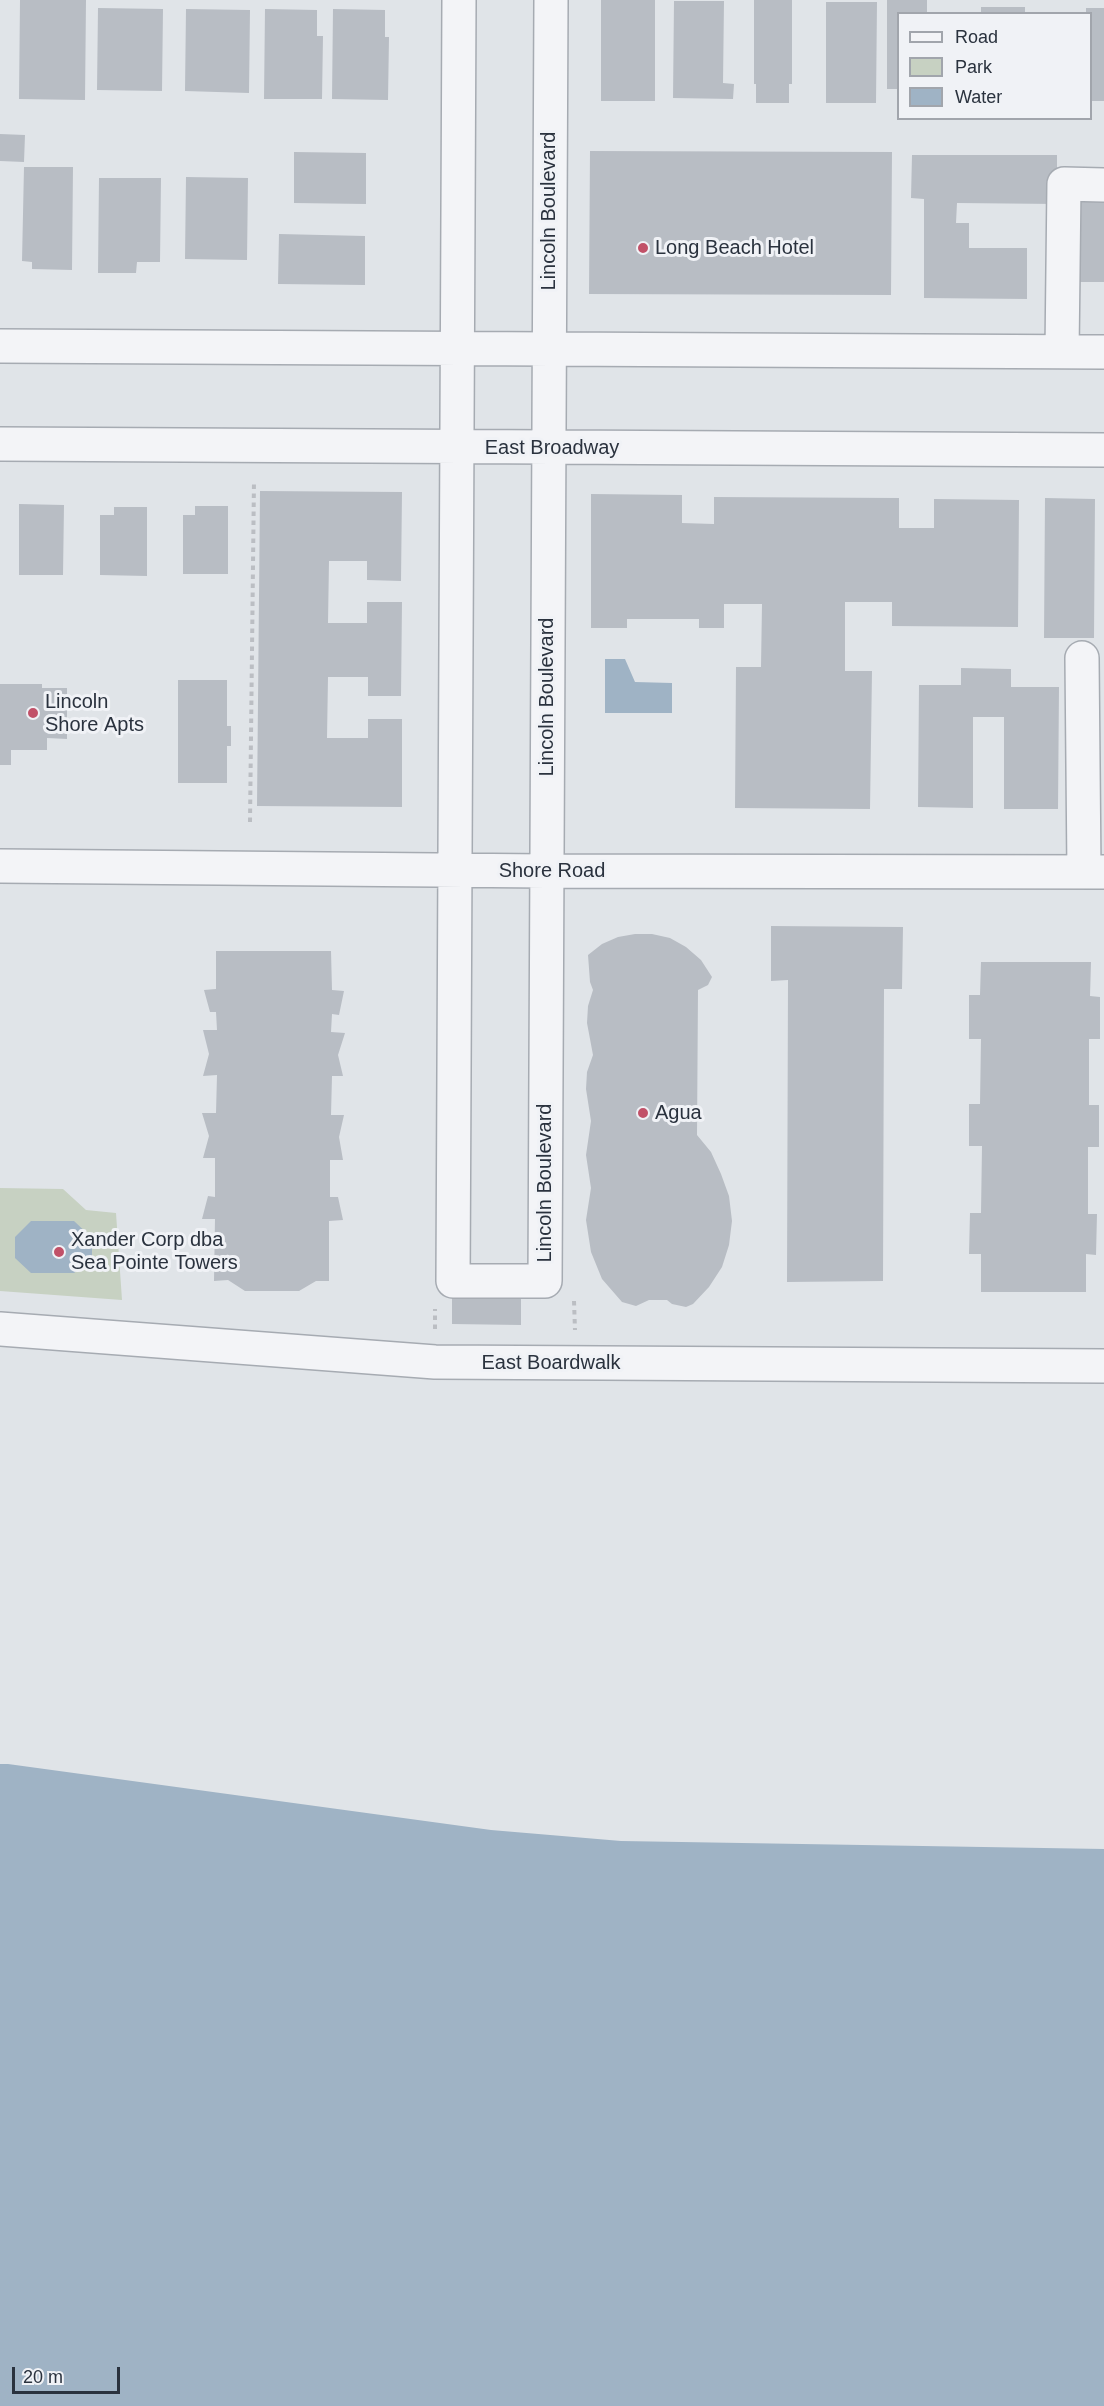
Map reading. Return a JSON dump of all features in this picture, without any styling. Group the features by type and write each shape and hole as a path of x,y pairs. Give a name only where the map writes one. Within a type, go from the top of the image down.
{"street":[{"name":"Lincoln Boulevard","path":"459,0 453,1281 545,1281 551,0"},
{"path":"1062,352 1064,184 1104,184"},
{"path":"0,346 1104,352"},
{"name":"East Broadway","path":"0,444 1104,450"},
{"path":"1082,658 1094,872"},
{"name":"Shore Road","path":"0,866 546,871 1094,872"},
{"name":"East Boardwalk","path":"0,1329 435,1362 1104,1366"}],"path":[{"path":"250,822 254,471"}],"green space":[{"name":"Xander Corp dba Sea Pointe Towers","path":"0,1188 63,1189 86,1210 116,1213 122,1300 0,1291"}],"water":[{"path":"605,659 625,659 635,682 672,683 672,713 605,713"},
{"path":"31,1221 74,1221 92,1238 92,1259 74,1273 31,1273 15,1258 15,1237"},
{"path":"0,1764 491,1830 621,1841 1104,1849 1104,2406 0,2406"}],"building":[{"path":"20,0 86,0 85,100 19,99"},
{"path":"601,0 655,0 655,101 601,101"},
{"path":"754,0 792,0 792,84 789,84 789,103 756,103"},
{"path":"887,0 927,0 927,12 897,12 897,89 887,89"},
{"path":"674,1 724,1 723,83 734,84 733,99 673,98"},
{"path":"826,2 877,2 876,103 826,103"},
{"path":"981,7 1025,7 1025,12 981,12"},
{"path":"98,8 163,9 162,91 97,90"},
{"path":"1086,8 1104,8 1104,101 1092,101 1092,12 1086,12"},
{"path":"186,9 250,10 249,93 185,91"},
{"path":"265,9 317,10 317,36 323,36 322,99 264,99"},
{"path":"333,9 385,10 385,37 389,37 388,100 332,99"},
{"path":"0,134 25,135 24,162 0,161"},
{"path":"590,151 892,152 891,295 589,294"},
{"path":"294,152 366,153 366,204 294,203"},
{"path":"912,155 1057,155 1057,204 957,203 956,223 969,223 969,248 1027,248 1027,299 924,298 924,199 911,198"},
{"path":"24,167 73,167 72,270 32,269 32,262 22,261"},
{"path":"186,177 248,178 247,260 185,259"},
{"path":"99,178 161,178 160,262 137,262 136,273 98,273"},
{"path":"1074,202 1104,202 1104,282 1073,282"},
{"path":"279,234 365,236 365,285 278,284"},
{"path":"260,491 402,492 401,581 367,580 367,561 329,561 328,623 367,623 367,602 402,602 401,696 368,696 368,677 328,677 327,738 368,738 368,719 402,719 402,807 257,806"},
{"path":"591,494 682,495 682,523 714,524 714,497 899,498 899,528 934,528 934,499 1019,500 1018,627 892,626 892,602 845,602 845,671 872,671 870,809 735,808 736,667 761,667 762,604 724,604 724,628 699,628 699,619 627,619 627,628 591,628"},
{"path":"1045,498 1095,499 1094,638 1044,638"},
{"path":"19,504 64,505 63,575 19,575"},
{"path":"195,506 228,506 228,574 183,574 183,515 195,515"},
{"path":"114,507 147,507 147,576 100,575 100,515 114,515"},
{"path":"961,668 1011,669 1011,687 1059,687 1058,809 1004,809 1004,717 973,717 973,808 918,807 919,685 961,685"},
{"path":"178,680 227,680 227,726 231,726 231,746 227,746 227,783 178,783"},
{"name":"Lincoln Shore Apts","path":"0,684 42,684 42,688 67,688 67,739 47,738 47,750 11,750 11,765 0,765"},
{"path":"771,926 903,927 902,989 884,989 883,1281 787,1282 788,980 771,981"},
{"name":"Agua","path":"652,934 670,938 686,947 701,960 712,977 708,985 698,990 697,1135 711,1152 721,1174 729,1196 732,1221 729,1245 722,1267 709,1287 693,1304 686,1307 672,1304 667,1300 649,1300 636,1306 622,1302 602,1279 591,1252 586,1220 591,1188 586,1155 591,1121 586,1089 587,1072 593,1055 587,1023 588,1006 593,990 590,982 588,955 602,944 618,937"},
{"path":"216,951 331,951 332,990 344,991 339,1015 332,1014 331,1032 345,1033 338,1055 343,1076 332,1076 331,1115 344,1115 339,1137 343,1160 330,1160 330,1197 338,1197 343,1220 329,1221 329,1281 316,1281 299,1291 245,1291 228,1280 214,1281 215,1219 202,1219 208,1196 215,1197 215,1158 203,1158 209,1136 202,1113 216,1113 217,1075 203,1076 209,1054 203,1030 217,1030 216,1012 210,1012 204,990 216,989"},
{"path":"981,962 1091,962 1090,996 1100,997 1100,1039 1089,1039 1089,1105 1099,1105 1099,1147 1088,1147 1088,1214 1097,1214 1096,1255 1086,1254 1086,1292 981,1292 981,1254 969,1254 970,1213 981,1213 982,1146 969,1146 969,1104 980,1104 981,1039 969,1039 969,995 980,995"},
{"path":"452,1281 521,1281 521,1325 452,1324"}],"place":[{"name":"Long Beach Hotel","path":"643,248"},
{"name":"Lincoln Shore Apts","path":"33,713"},
{"name":"Agua","path":"643,1113"},
{"name":"Xander Corp dba Sea Pointe Towers","path":"59,1252"}]}
